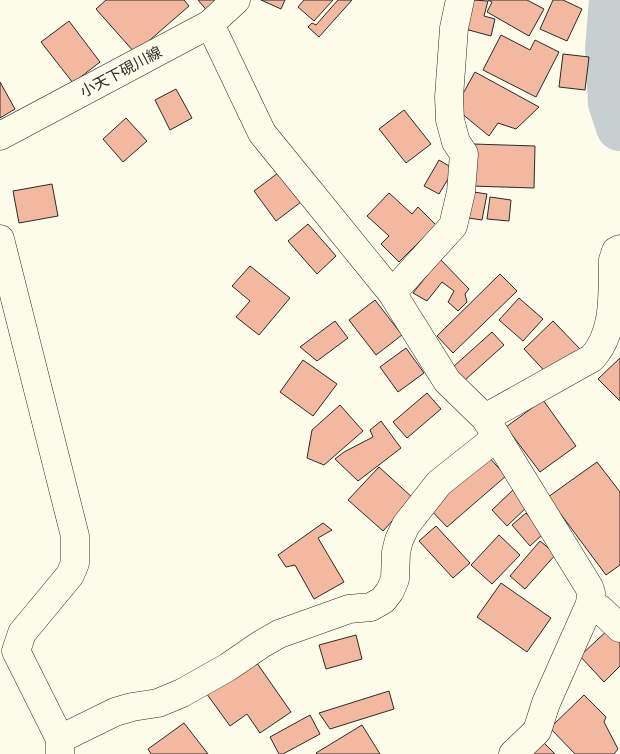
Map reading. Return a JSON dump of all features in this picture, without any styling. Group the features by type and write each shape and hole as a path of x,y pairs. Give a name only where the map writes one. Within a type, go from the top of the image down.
{"street":[{"name":"小天下硯川線","path":"0,136 210,24 236,0"},
{"path":"392,293 453,226 461,192 464,154 456,142 450,120 449,97 454,28 460,0"},
{"path":"210,24 262,133 392,293 448,381 491,428 589,588 591,594 590,604 546,703 536,731 513,754"},
{"path":"0,238 75,536 75,562 70,576 22,633 16,651 60,746 115,712 158,703 182,693 279,634 349,610 371,607 383,600 390,591 395,579 399,540 406,525 439,484 491,428 592,358 599,351 610,325 613,260 616,251 620,249"},
{"path":"590,604 600,609 620,628"}],"building":[{"path":"106,0 184,0 189,6 135,53 96,9"},
{"path":"198,0 223,0 209,13"},
{"path":"261,0 285,0 281,9"},
{"path":"304,0 333,0 314,21 298,7"},
{"path":"338,0 352,0 319,37 308,27 312,23 316,25"},
{"path":"473,0 488,1 484,16 495,19 491,36 465,29"},
{"path":"488,0 527,0 544,9 529,36 487,12 492,2"},
{"path":"553,0 563,0 582,9 567,41 540,29"},
{"path":"69,21 100,62 73,83 41,42"},
{"path":"501,35 530,50 535,40 559,52 536,97 483,70"},
{"path":"563,54 589,57 585,90 559,87"},
{"path":"475,72 539,107 516,129 498,123 489,136 455,108"},
{"path":"0,82 15,109 0,118"},
{"path":"176,89 192,118 170,130 155,100"},
{"path":"404,110 431,144 406,163 379,129"},
{"path":"126,118 147,141 123,162 103,139"},
{"path":"473,144 535,146 534,188 471,186"},
{"path":"439,160 454,169 439,194 424,186"},
{"path":"278,173 301,202 276,221 254,191"},
{"path":"52,184 58,216 19,223 13,191"},
{"path":"467,191 487,194 482,220 462,217"},
{"path":"389,193 412,214 418,207 436,225 399,262 381,244 389,236 367,216"},
{"path":"490,197 511,200 509,221 487,219"},
{"path":"308,224 336,256 317,274 288,241"},
{"path":"440,259 469,289 465,294 467,302 458,311 448,302 454,291 442,282 427,301 413,293"},
{"path":"250,266 290,298 259,335 236,317 250,301 232,286"},
{"path":"500,274 517,291 453,353 437,336"},
{"path":"519,298 543,319 523,341 499,320"},
{"path":"375,300 402,335 376,355 349,320"},
{"path":"335,321 348,338 317,361 300,347"},
{"path":"553,321 581,350 552,379 524,349"},
{"path":"492,332 504,345 465,380 453,367"},
{"path":"406,348 424,373 398,392 380,367"},
{"path":"620,358 620,401 598,379"},
{"path":"303,360 337,384 313,416 280,392"},
{"path":"427,393 441,409 407,438 393,422"},
{"path":"543,400 576,446 540,472 506,427"},
{"path":"340,405 363,431 324,465 307,458 312,430"},
{"path":"381,421 401,448 358,481 335,459 344,452 373,437 370,430"},
{"path":"486,454 506,476 447,527 427,506"},
{"path":"597,462 620,492 620,565 606,575 548,497"},
{"path":"379,467 413,498 383,531 348,500"},
{"path":"514,489 529,505 507,526 492,510"},
{"path":"526,513 544,533 530,546 512,525"},
{"path":"323,523 332,530 318,538 344,582 314,599 295,565 286,567 278,555"},
{"path":"436,526 470,563 453,578 419,541"},
{"path":"499,535 520,555 492,584 471,565"},
{"path":"540,541 556,554 525,589 510,576"},
{"path":"501,583 551,618 527,652 477,617"},
{"path":"613,625 620,632 620,666 604,682 580,656"},
{"path":"356,635 362,659 326,669 319,645"},
{"path":"252,656 291,712 260,733 247,714 230,726 204,690"},
{"path":"389,691 394,709 330,729 319,713"},
{"path":"584,695 606,717 604,722 618,749 614,754 575,754 550,728"},
{"path":"310,715 320,734 283,754 279,754 270,737"},
{"path":"184,723 208,754 151,754 148,749"},
{"path":"362,725 380,754 316,753"},
{"path":"541,740 555,754 528,754"}],"waterway":[{"path":"613,0 609,49 612,103 620,127"}]}
